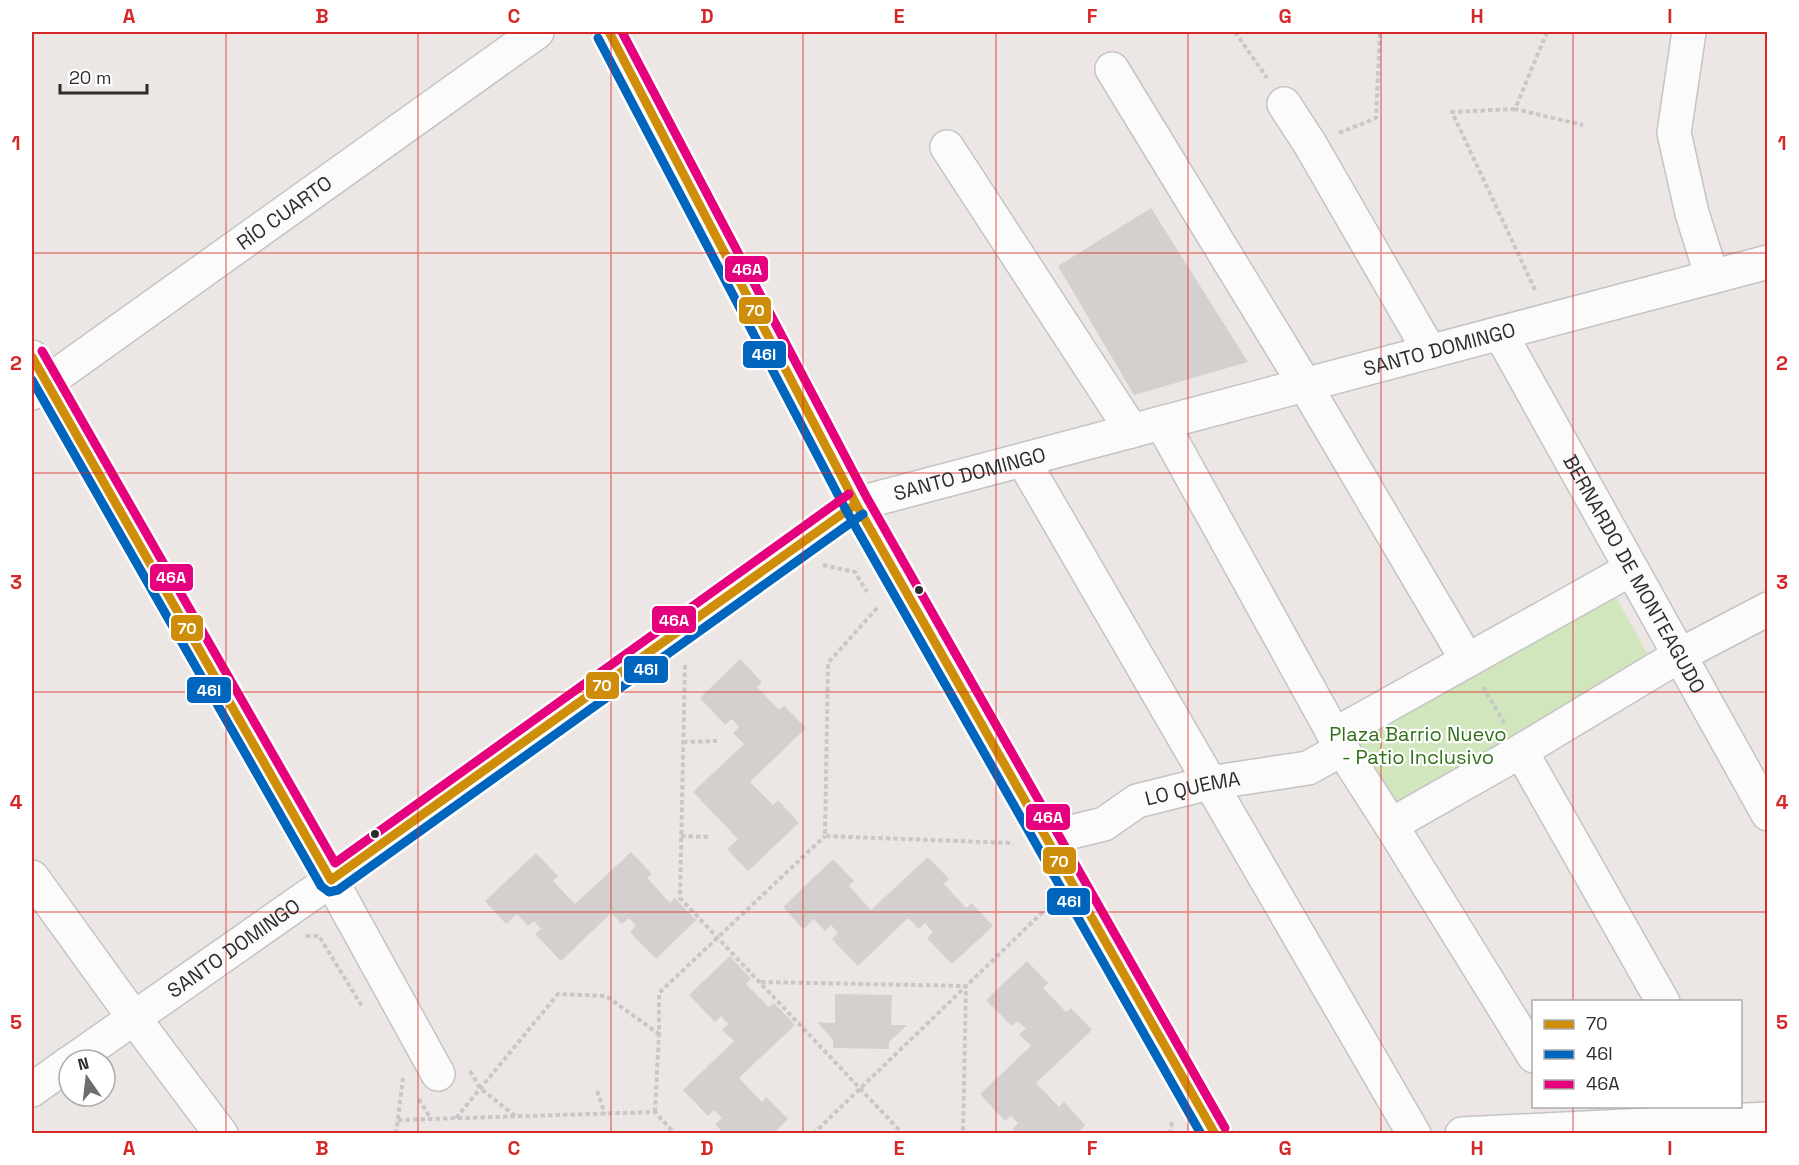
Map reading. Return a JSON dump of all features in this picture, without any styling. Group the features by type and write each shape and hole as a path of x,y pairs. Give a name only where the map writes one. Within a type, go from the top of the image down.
{"street":[{"name":"RÍO CUARTO","path":"36,378 537,32"},
{"path":"609,32 856,504 1215,1134"},
{"path":"1689,32 1674,133 1692,213 1712,277"},
{"path":"1112,69 1305,385 1467,660"},
{"path":"1284,104 1310,144 1430,352"},
{"path":"947,147 1147,427 1338,742 1532,1054"},
{"name":"SANTO DOMINGO","path":"91,1048 331,880 856,504 1767,262"},
{"name":"BERNARDO DE MONTEAGUDO","path":"1500,333 1767,814"},
{"path":"36,378 331,880 432,1079"},
{"path":"1023,460 1414,1134"},
{"name":"LO QUEMA","path":"1047,838 1104,824 1137,801 1209,783 1308,768 1338,742 1467,660 1631,569"},
{"path":"1391,825 1521,752 1680,655 1767,609"},
{"path":"1521,752 1662,1000"},
{"path":"32,877 220,1134"},
{"path":"32,1089 57,1071"},
{"path":"1462,1134 1574,1122 1767,1119"}],"path":[{"path":"1235,32 1284,104"},
{"path":"1310,144 1376,118 1380,32"},
{"path":"1515,109 1547,32"},
{"path":"1549,320 1452,112 1515,109 1583,125"},
{"path":"822,565 855,572 878,610 828,663 825,836"},
{"path":"1467,660 1521,752"},
{"path":"676,668 685,661 680,898 903,1134"},
{"path":"683,742 717,741"},
{"path":"681,836 710,837"},
{"path":"675,1134 655,1112 659,993 825,836 1011,843 1017,852"},
{"path":"813,1134 1049,908 1066,872"},
{"path":"1043,898 1049,908"},
{"path":"300,936 319,936 367,1014"},
{"path":"760,982 966,986"},
{"path":"963,1134 966,986"},
{"path":"456,1118 558,994 606,996 659,1034"},
{"path":"396,1134 403,1074 480,1089 515,1116"},
{"path":"430,1119 432,1079"},
{"path":"597,1091 605,1114"},
{"path":"398,1120 655,1112"},
{"path":"1166,1113 1172,1123 1170,1134"}],"green space":[{"name":"Plaza Barrio Nuevo - Patio Inclusivo","path":"1612,590 1651,660 1392,809 1348,736"}],"building":[{"path":"1151,208 1248,362 1134,395 1058,266"},
{"path":"740,659 762,682 757,687 779,710 784,706 806,728 750,782 773,805 778,800 799,823 748,871 727,849 738,839 693,792 744,744 733,733 739,727 732,719 725,725 700,698"},
{"path":"631,852 652,874 647,878 670,903 675,898 696,920 656,959 630,932 636,926 629,918 622,924 611,913 561,961 535,934 541,929 534,921 528,926 517,914 506,924 485,901 536,853 558,876 553,881 575,904"},
{"path":"928,857 949,879 944,884 966,908 972,903 993,926 952,964 927,938 933,932 925,923 919,929 908,918 858,966 832,939 838,933 831,925 825,931 814,919 803,929 783,907 833,859 854,881 849,886 871,910"},
{"path":"730,956 751,979 746,984 769,1007 774,1003 795,1025 739,1078 762,1102 766,1097 788,1119 773,1134 724,1134 715,1124 722,1118 714,1110 708,1116 683,1090 734,1041 722,1030 728,1024 721,1016 715,1022 689,995"},
{"path":"1027,961 1048,983 1043,988 1066,1012 1071,1008 1092,1030 1036,1083 1059,1107 1064,1102 1085,1125 1076,1134 1017,1134 1012,1129 1018,1123 1011,1116 1005,1121 980,1094 1031,1046 1019,1034 1026,1029 1018,1021 1012,1026 986,1000"},
{"path":"835,994 892,995 891,1025 907,1025 889,1042 889,1049 833,1048 833,1040 817,1022 835,1023"}],"transit line":[{"name":"70","path":"609,32 856,504 1215,1134"},
{"name":"46A","path":"622,32 867,498 1225,1128"},
{"name":"46I","path":"598,38 846,510 1201,1134"},
{"name":"46A","path":"42,351 335,863 849,494"},
{"name":"70","path":"32,357 331,880 856,504"},
{"name":"46I","path":"32,380 321,886 329,892 338,890 863,514"}]}
